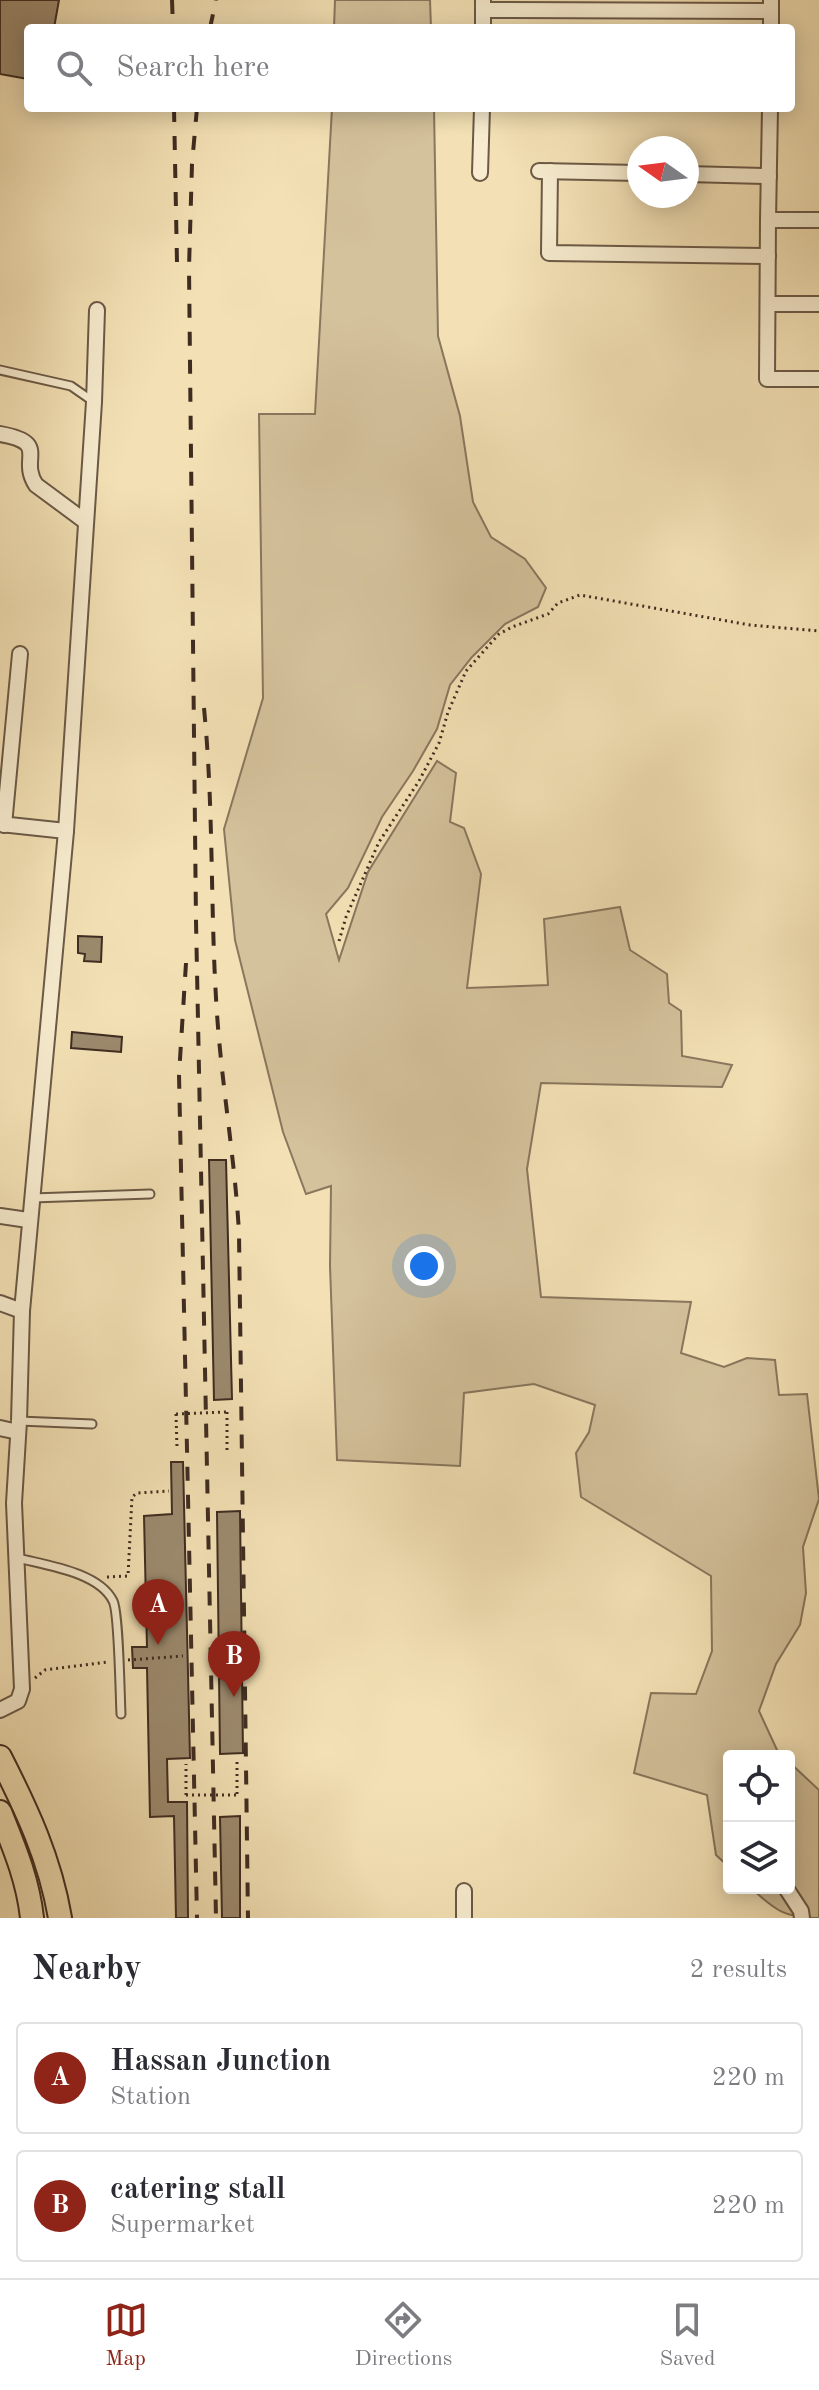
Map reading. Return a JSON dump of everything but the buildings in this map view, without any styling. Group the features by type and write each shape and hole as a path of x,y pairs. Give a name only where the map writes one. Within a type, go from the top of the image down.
{"main road":[{"path":"0,1757 23,1798 41,1842 56,1891 60,1918"},
{"path":"23,1798 0,1810 21,1864 32,1918"}],"street":[{"path":"483,5 771,6"},
{"path":"480,173 482,112"},
{"path":"770,112 767,379 819,379"},
{"path":"627,173 545,171 549,253 768,256"},
{"path":"699,174 769,176"},
{"path":"768,220 819,220"},
{"path":"768,304 819,304"},
{"path":"0,1710 18,1701 22,1689 14,1503 22,1311 66,831 94,402 97,310"},
{"path":"0,434 21,437 28,443 32,479 36,485 86,522"},
{"path":"20,654 2,824 66,831"},
{"path":"0,1216 28,1220"},
{"path":"0,1303 22,1311"},
{"path":"0,1428 19,1426"},
{"path":"464,1891 464,1918"},
{"path":"790,1894 802,1918"}],"lane":[{"path":"0,370 71,386 94,402"},
{"path":"31,1198 150,1194"},
{"path":"19,1426 92,1424"},
{"path":"14,1557 78,1573 99,1585 114,1602 121,1714"}],"path":[{"path":"339,941 346,917 379,842 419,781 439,743 448,712 466,671 499,634 548,614 558,603 580,595 750,625 819,631"},
{"path":"177,1448 176,1414 227,1412 227,1450"},
{"path":"97,1574 109,1578 128,1576 132,1497 137,1493 169,1491"},
{"path":"22,1689 45,1670 183,1656"},
{"path":"186,1764 186,1795 237,1795 237,1762"}],"shaded area":[{"path":"335,0 430,0 431,24 334,24"},
{"path":"332,112 434,112 438,336 460,416 473,502 491,537 525,559 546,588 538,607 505,624 472,657 450,685 437,729 382,817 348,888 326,914 339,960 368,872 437,761 456,773 450,822 464,828 481,874 467,988 548,985 544,919 620,907 630,950 667,974 669,1003 681,1011 682,1056 732,1065 722,1087 541,1083 527,1169 541,1297 691,1302 681,1353 724,1367 747,1358 775,1360 779,1395 807,1394 819,1499 803,1547 806,1593 800,1625 776,1664 759,1711 777,1750 723,1750 723,1861 716,1855 707,1795 634,1773 651,1693 696,1694 712,1651 711,1576 581,1497 576,1453 589,1432 595,1405 534,1384 464,1393 460,1466 337,1460 330,1266 331,1186 306,1194 283,1132 235,940 224,829 263,698 259,414 315,414"},
{"path":"795,1768 819,1790 819,1918 798,1917 782,1912 758,1894 795,1894"}],"railway":[{"path":"172,0 173,24"},
{"path":"211,24 216,0"},
{"path":"174,112 177,263"},
{"path":"197,112 189,268 196,921 216,1918"},
{"path":"204,708 217,1014 239,1233 248,1918"},
{"path":"186,963 179,1075 197,1918"}],"place":[{"name":"Hassan Junction","path":"158,1645"},
{"name":"catering stall","path":"234,1697"}]}
